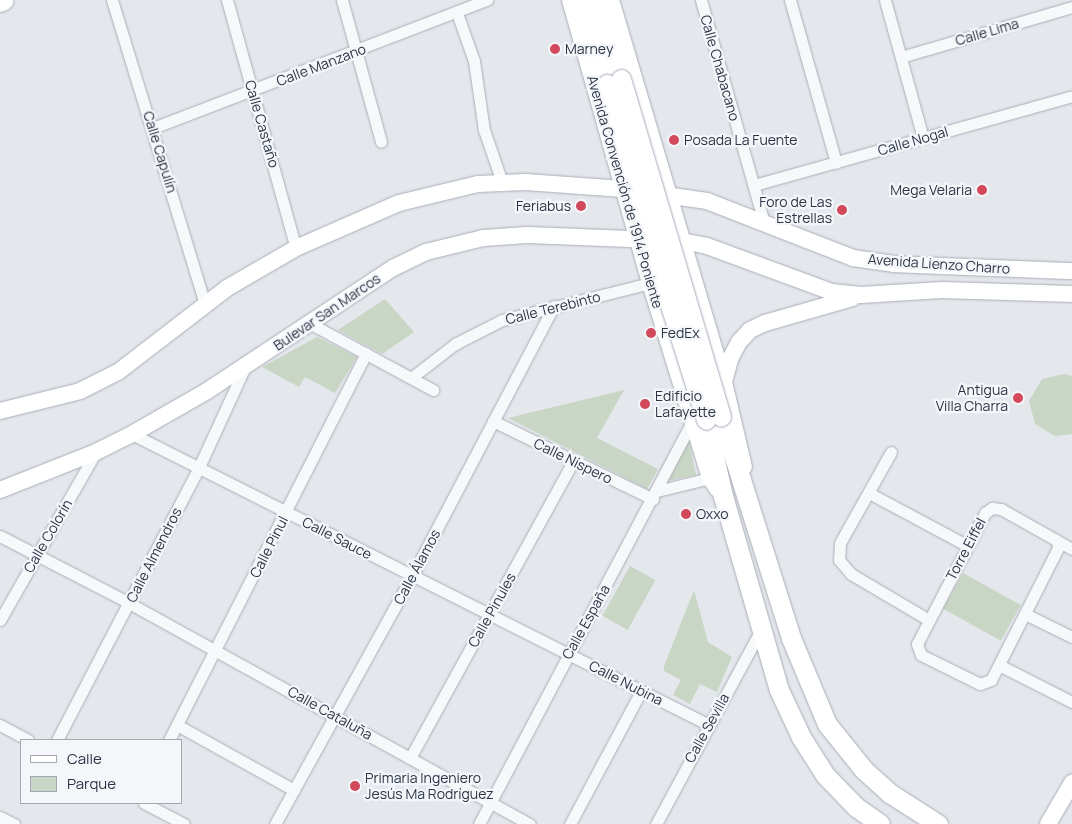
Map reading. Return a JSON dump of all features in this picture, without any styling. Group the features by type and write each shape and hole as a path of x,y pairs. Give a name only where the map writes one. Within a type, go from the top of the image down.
{"main road":[{"path":"0,2 4,0"},
{"name":"Avenida Convención de 1914 Poniente","path":"584,0 614,82"},
{"name":"Avenida Convención de 1914 Poniente","path":"598,0 614,82 707,418 723,496 778,690 801,738 825,775 856,807 880,824"},
{"name":"Avenida Convención de 1914 Poniente","path":"707,418 743,482 791,638 828,724 864,770 891,794 938,824"}],"street":[{"name":"Calle Capulín","path":"112,0 153,128 205,306"},
{"name":"Calle Castaño","path":"227,0 296,248"},
{"path":"342,0 381,142"},
{"name":"Calle Manzano","path":"153,128 487,0"},
{"name":"Avenida Convención de 1914 Poniente","path":"570,0 636,239 650,283 660,313 707,418 710,478 723,496"},
{"name":"Avenida Convención de 1914 Poniente","path":"611,0 698,300 724,382 743,457 743,482"},
{"name":"Calle Chabacano","path":"701,0 764,222"},
{"path":"790,0 836,163"},
{"path":"885,0 923,138"},
{"name":"Calle Lima","path":"901,56 1072,7"},
{"path":"457,13 474,61 484,130 502,182"},
{"name":"Calle Nogal","path":"754,186 1072,96"},
{"path":"615,164 625,170 640,170 657,154"},
{"path":"0,411 80,391 118,372 227,288 296,248 426,195 502,182 623,189 668,194"},
{"name":"Avenida Lienzo Charro","path":"668,194 707,201 853,258 894,264 1072,271"},
{"name":"Bulevar San Marcos","path":"0,490 96,452 132,434 246,366 393,268 452,244 483,238 527,235 682,241"},
{"name":"Avenida Lienzo Charro","path":"682,241 707,246 832,292 861,296 942,290 1072,294"},
{"name":"Calle Terebinto","path":"411,378 455,344 502,320 650,283"},
{"path":"660,313 674,296 690,296 698,300"},
{"path":"724,382 730,359 739,342 750,330 765,323 861,296"},
{"name":"Calle Álamos","path":"275,824 412,576 554,306"},
{"path":"311,324 433,390"},
{"name":"Calle Pinul","path":"170,739 366,353"},
{"name":"Calle Almendros","path":"58,739 199,467 246,366"},
{"name":"Calle España","path":"479,824 568,652 655,495 707,418"},
{"name":"Calle Níspero","path":"493,421 573,461 655,495"},
{"name":"Calle Sauce","path":"132,434 490,614"},
{"name":"Calle Colorín","path":"0,620 96,452"},
{"path":"891,452 840,543 839,560 851,574 929,620"},
{"name":"Calle Pinules","path":"410,758 573,461"},
{"path":"655,495 710,478"},
{"path":"868,493 968,546"},
{"name":"Torre Eiffel","path":"1057,541 1058,548 991,680 980,684 921,656 917,644 985,513 992,508 1001,509 1072,549"},
{"path":"0,536 129,603"},
{"name":"Calle Cataluña","path":"129,603 530,824"},
{"name":"Calle Nubina","path":"490,614 709,725"},
{"path":"1025,614 1072,637"},
{"name":"Calle Sevilla","path":"656,824 760,632"},
{"path":"999,665 1072,702"},
{"path":"570,824 641,691"},
{"path":"0,725 26,739"},
{"path":"177,725 294,790"},
{"path":"1048,824 1072,783"},
{"path":"146,804 184,824"},
{"path":"0,817 14,824"}],"green space":[{"path":"385,299 414,332 382,354 338,330"},
{"path":"317,337 357,357 335,393 305,377 299,387 262,367"},
{"path":"1064,374 1072,376 1072,434 1055,436 1035,424 1029,401 1042,379"},
{"path":"624,390 597,438 658,469 647,489 508,418"},
{"path":"689,440 696,475 667,481"},
{"path":"630,566 655,580 628,630 602,616"},
{"path":"963,573 1021,605 1001,641 943,609"},
{"path":"694,590 708,642 732,657 717,692 700,684 690,704 673,695 681,680 664,671 664,666"}],"place":[{"name":"Marney","path":"555,49"},
{"name":"Posada La Fuente","path":"674,140"},
{"name":"Mega Velaria","path":"982,190"},
{"name":"Feriabus","path":"581,206"},
{"name":"Foro de Las Estrellas","path":"842,210"},
{"name":"FedEx","path":"651,333"},
{"name":"Antigua Villa Charra","path":"1018,398"},
{"name":"Edificio Lafayette","path":"645,404"},
{"name":"Oxxo","path":"686,514"},
{"name":"Primaria Ingeniero Jesús Ma Rodríguez","path":"355,786"}]}
